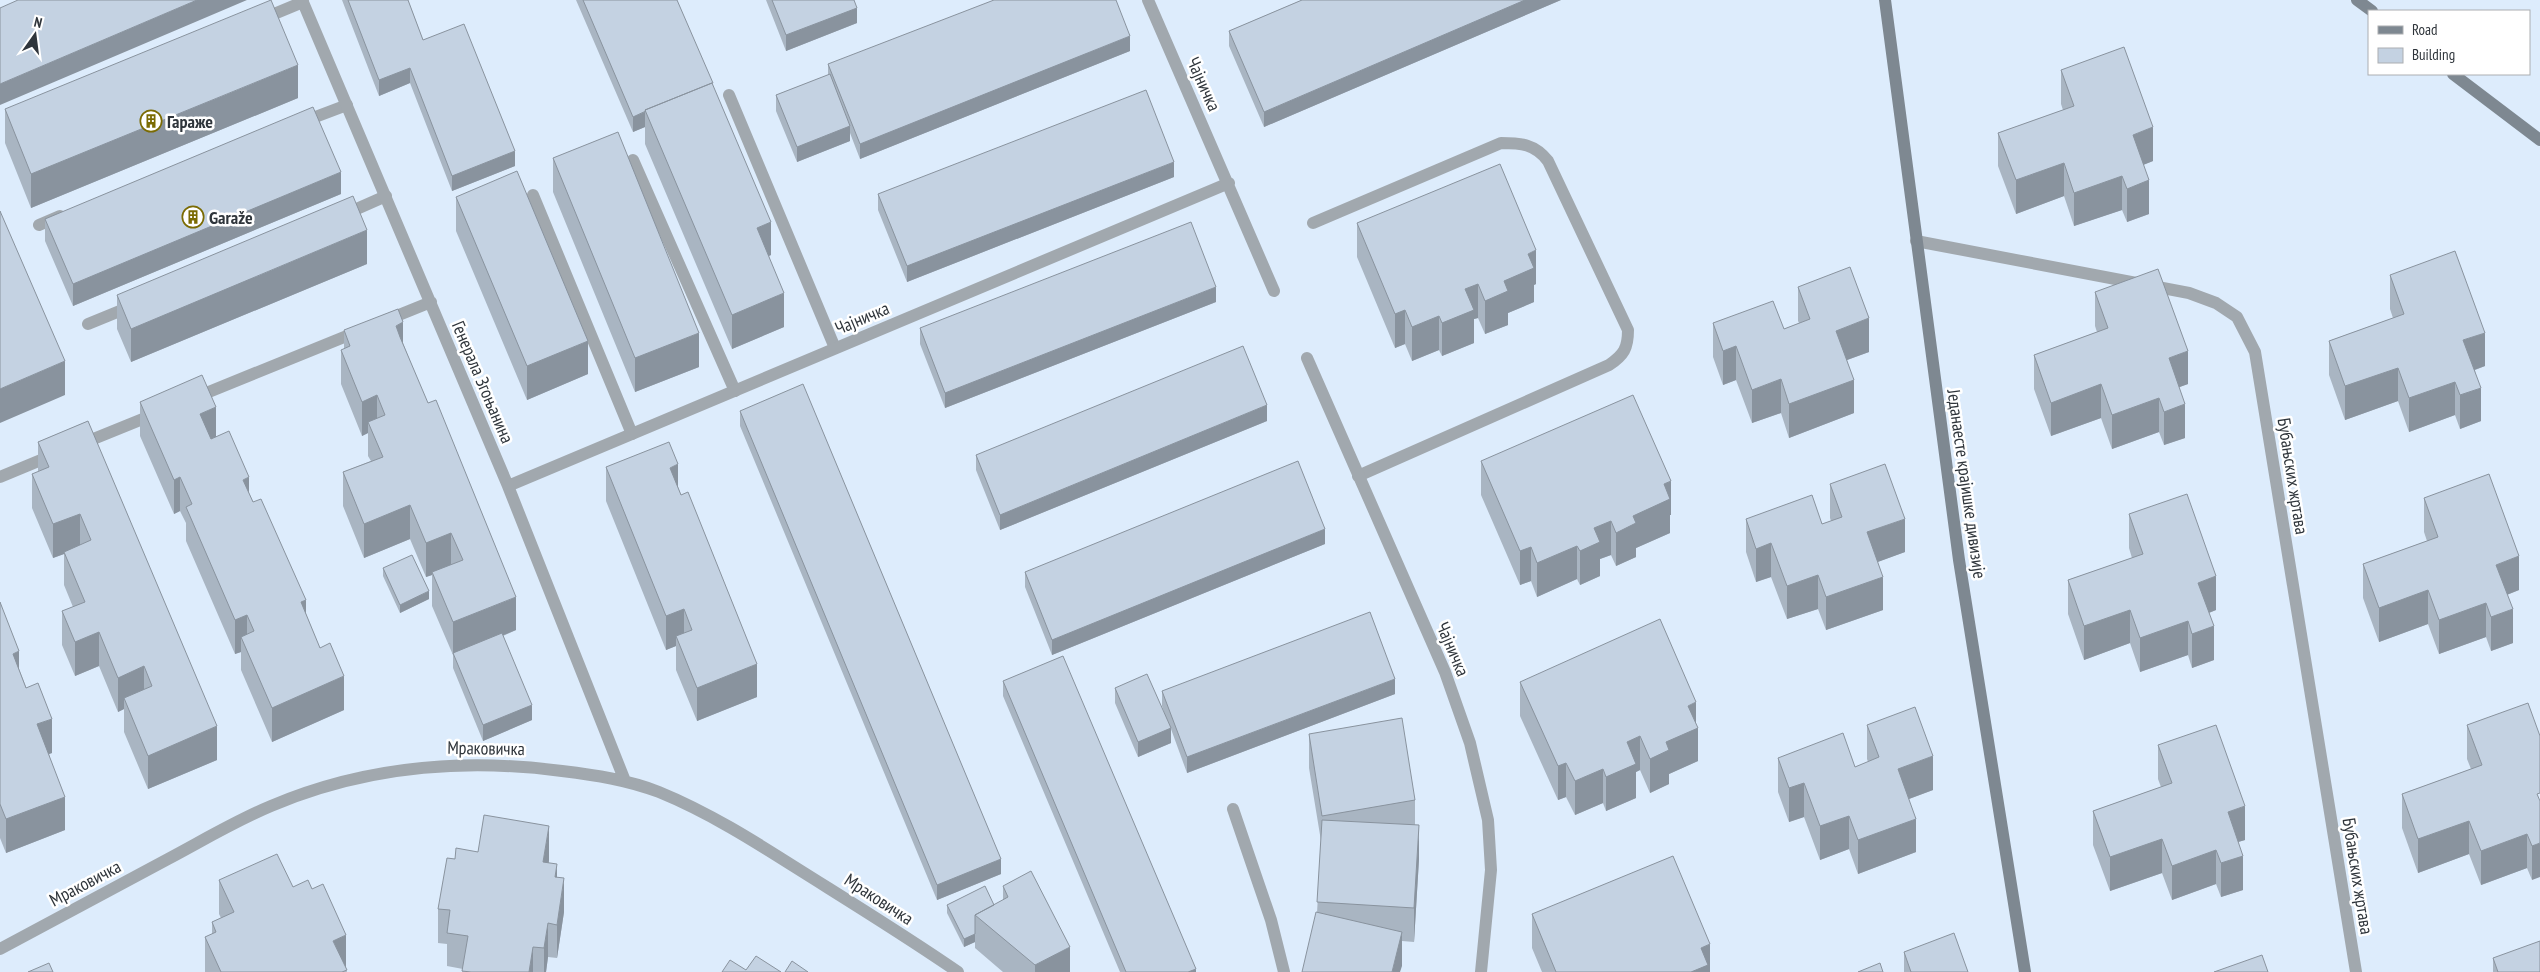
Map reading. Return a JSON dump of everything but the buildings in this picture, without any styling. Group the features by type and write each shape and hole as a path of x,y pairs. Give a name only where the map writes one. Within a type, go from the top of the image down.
{"street":[{"name":"Чајничка","path":"1148,0 1274,290"},
{"name":"Једанаесте крајишке дивизије","path":"1884,0 1958,560 2025,972"},
{"path":"2357,0 2371,10"},
{"path":"248,24 303,1"},
{"name":"Генерала Згоњанина","path":"303,1 508,486 625,781"},
{"path":"2455,75 2540,140"},
{"path":"729,94 834,348"},
{"path":"293,126 347,105"},
{"path":"1313,223 1502,143 1527,145 1537,149 1548,161 1628,330 1628,344 1624,354 1609,365 1358,476"},
{"path":"633,160 735,390"},
{"name":"Чајничка","path":"508,486 1229,183"},
{"path":"533,195 632,434"},
{"path":"332,220 386,196"},
{"path":"39,225 76,210"},
{"name":"Бубањских жртава","path":"1916,241 2190,293 2216,303 2236,317 2255,352 2356,972"},
{"path":"88,324 142,301"},
{"path":"0,477 431,302"},
{"name":"Чајничка","path":"1308,358 1444,672 1470,743 1488,820 1491,870 1481,972"},
{"name":"Мраковичка","path":"0,949 231,824 272,805 342,781 438,765 480,764 524,766 625,781 661,793 734,830 840,895 958,972"},
{"path":"1234,809 1271,920 1284,972"}],"place":[{"name":"Гараже","path":"151,121"},
{"name":"Garaže","path":"193,217"}]}
